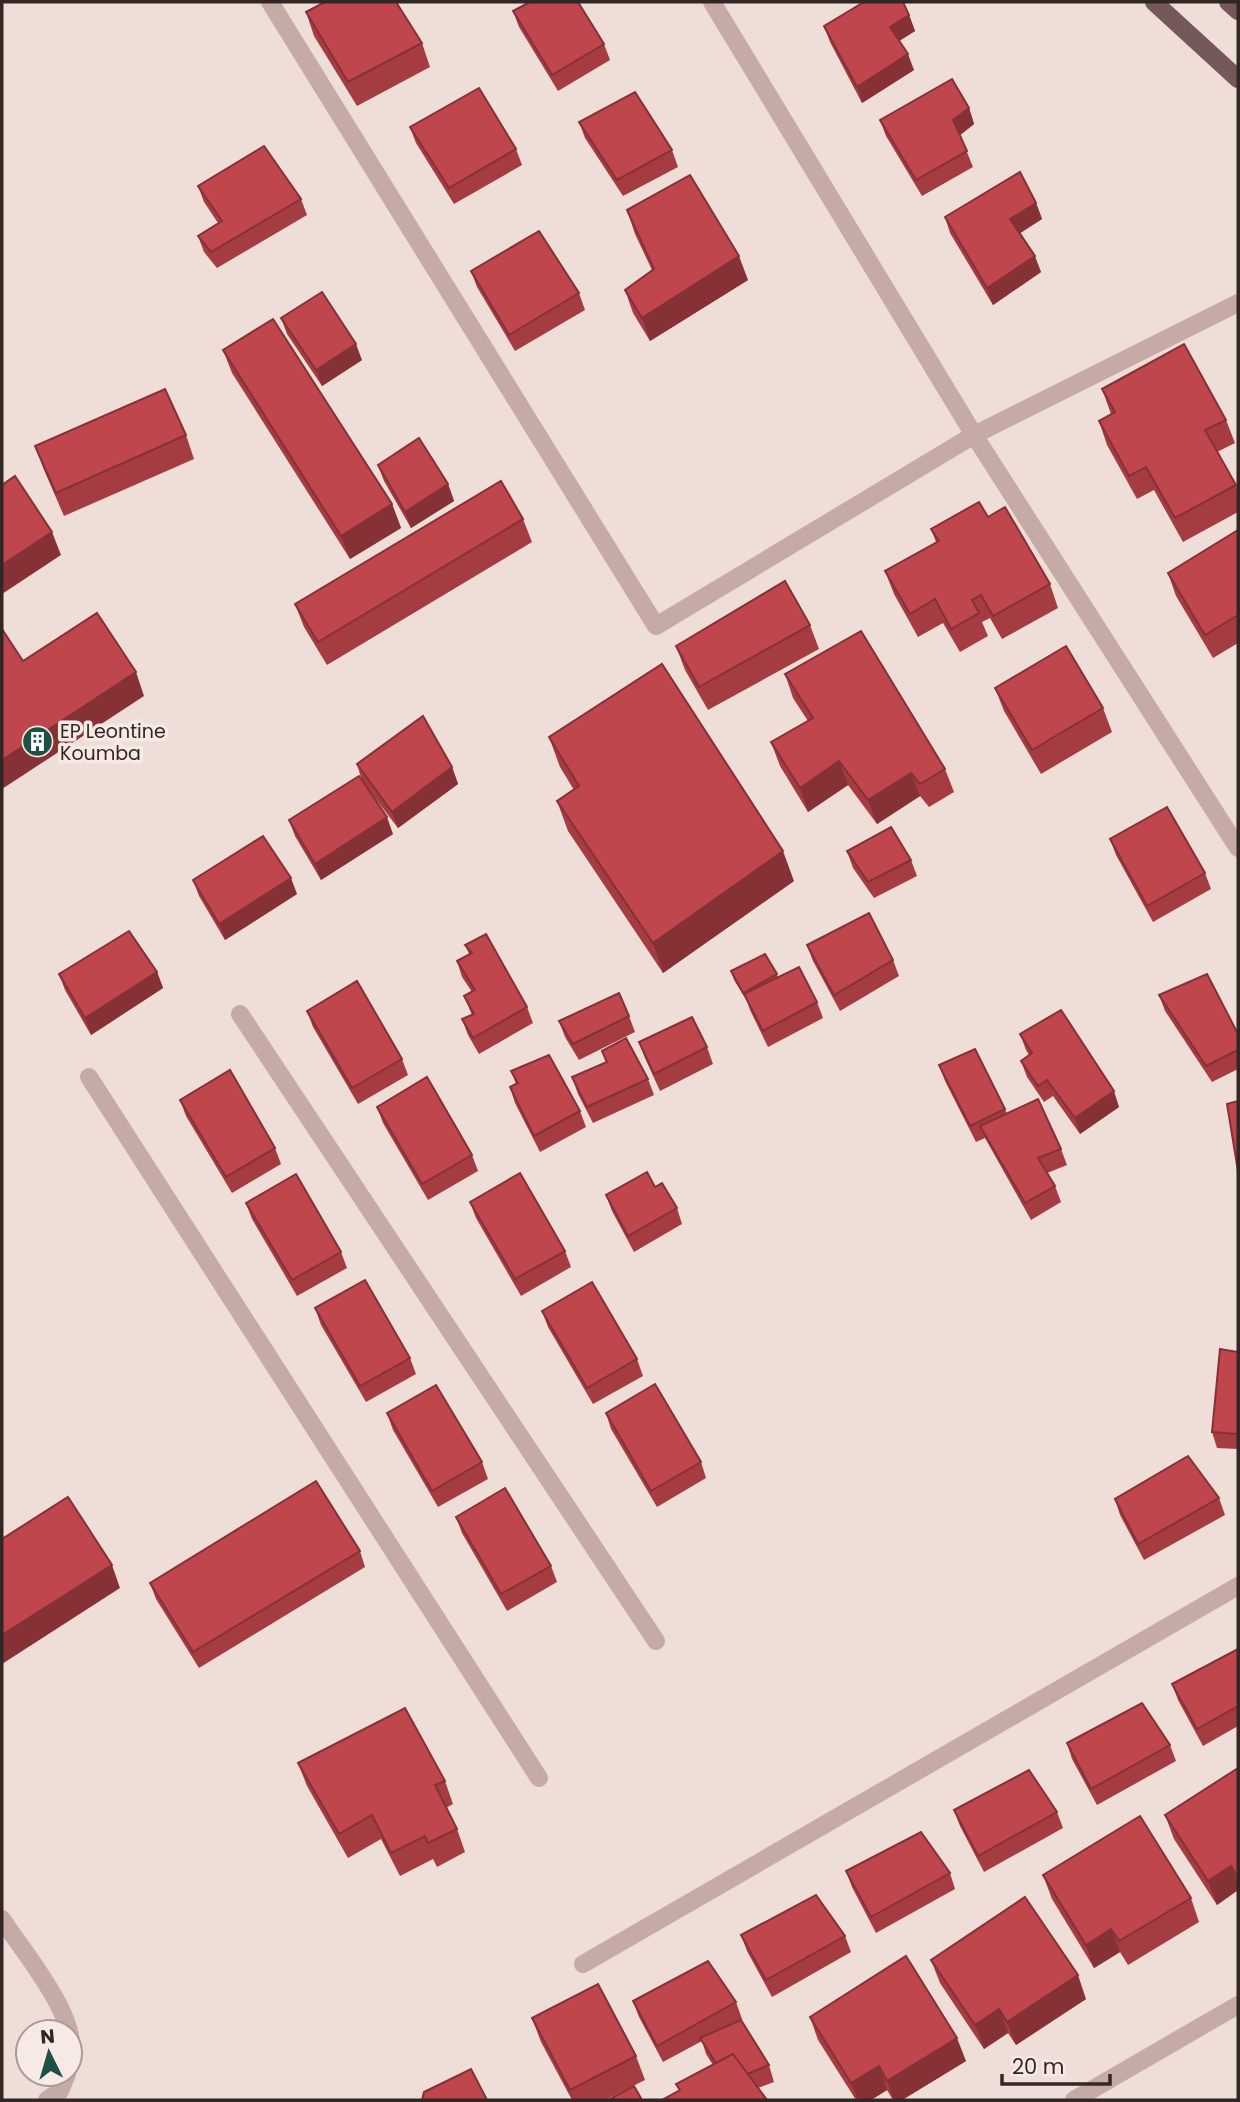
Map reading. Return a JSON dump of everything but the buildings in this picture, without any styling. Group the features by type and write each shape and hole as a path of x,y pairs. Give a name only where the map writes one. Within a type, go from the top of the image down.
{"main road":[{"path":"1154,2 1238,79"},
{"path":"1228,2 1238,11"}],"street":[{"path":"712,2 974,435 1238,848"},
{"path":"276,4 656,626 974,435 1238,303"},
{"path":"240,1014 656,1641"},
{"path":"89,1077 539,1778"},
{"path":"583,1964 1238,1586"},
{"path":"2,1919 64,2018"},
{"path":"1074,2100 1238,2005"},
{"path":"47,2100 61,2088"}],"place":[{"name":"EP Leontine Koumba","path":"37,742"}]}
